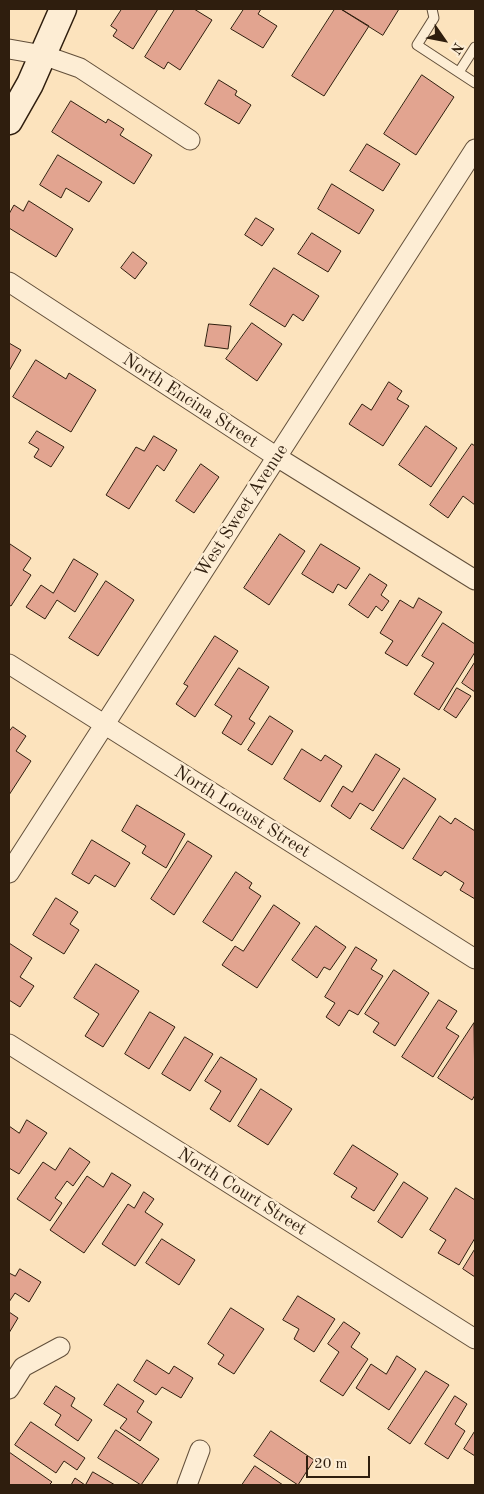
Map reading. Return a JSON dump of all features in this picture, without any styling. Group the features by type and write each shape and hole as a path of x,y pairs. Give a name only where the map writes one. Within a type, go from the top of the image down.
{"main road":[{"path":"9,121 30,84 64,9"}],"street":[{"path":"9,49 43,55 80,68 190,140"},
{"name":"West Sweet Avenue","path":"9,873 475,149"},
{"name":"North Encina Street","path":"9,282 277,457 475,580"},
{"name":"North Locust Street","path":"9,664 475,959"},
{"name":"North Court Street","path":"9,1044 475,1339"},
{"path":"9,1389 23,1367 60,1347"},
{"path":"187,1485 200,1450"}],"lane":[{"path":"432,9 434,18 417,45 475,82"},
{"path":"459,72 475,46"}],"building":[{"path":"122,9 158,9 133,49 113,36 117,30 111,26"},
{"path":"175,9 194,9 212,20 180,70 168,62 164,69 145,57"},
{"path":"244,9 261,9 258,14 277,26 263,48 231,29"},
{"path":"335,9 341,9 369,26 324,96 292,76"},
{"path":"341,9 399,9 383,35"},
{"path":"422,75 454,97 416,155 384,134"},
{"path":"219,80 237,91 235,95 251,105 239,124 205,104"},
{"path":"71,101 106,123 108,119 124,129 120,135 152,155 134,184 52,132"},
{"path":"367,144 400,164 383,191 350,171"},
{"path":"58,155 102,182 89,202 66,188 61,198 40,185"},
{"path":"332,184 374,210 359,234 318,209"},
{"path":"29,201 73,229 56,257 9,228 9,214 14,205 23,211"},
{"path":"256,218 274,229 262,246 245,235"},
{"path":"312,233 341,251 328,272 298,254"},
{"path":"133,252 147,263 135,279 121,268"},
{"path":"274,268 319,296 303,321 293,314 285,327 250,305"},
{"path":"252,323 282,344 257,381 226,359"},
{"path":"209,324 231,326 228,349 205,346"},
{"path":"9,343 21,350 9,371"},
{"path":"36,360 66,379 69,373 96,390 71,432 13,397"},
{"path":"389,382 402,391 397,399 409,406 383,446 349,424 362,404 371,410"},
{"path":"426,426 457,448 431,487 399,465"},
{"path":"37,431 64,447 51,467 34,457 39,449 29,443"},
{"path":"154,436 177,450 164,471 157,465 129,509 106,495 136,447 144,451"},
{"path":"472,444 475,446 475,505 463,496 448,518 430,505"},
{"path":"201,464 219,477 194,513 176,501"},
{"path":"280,534 305,551 269,605 244,588"},
{"path":"10,544 31,558 23,570 31,575 11,606 9,605"},
{"path":"321,544 360,568 346,589 338,584 333,593 302,574"},
{"path":"74,559 98,574 75,612 57,600 45,619 26,607 41,585 53,593"},
{"path":"370,574 387,585 381,595 389,601 382,611 376,606 368,618 349,605"},
{"path":"106,581 134,600 98,656 69,638"},
{"path":"419,598 442,612 407,666 385,653 393,641 380,633 400,600 413,608"},
{"path":"443,623 475,644 475,652 439,710 414,694 434,663 422,656"},
{"path":"215,636 238,651 195,717 176,704 188,686 184,684"},
{"path":"475,662 475,692 462,683"},
{"path":"239,668 269,687 249,719 255,723 241,745 222,733 232,716 215,705"},
{"path":"457,688 471,696 456,718 444,710"},
{"path":"270,716 293,731 272,765 248,750"},
{"path":"13,727 26,736 16,751 31,761 9,795 9,732"},
{"path":"302,749 321,761 325,755 342,766 320,802 284,779"},
{"path":"376,754 400,769 373,811 360,803 350,819 331,806 343,786 352,792"},
{"path":"404,778 436,799 403,849 371,829"},
{"path":"137,805 185,834 166,868 142,853 146,846 122,831"},
{"path":"440,816 451,824 455,818 475,831 475,899 460,890 464,883 445,871 441,876 413,859"},
{"path":"92,840 130,863 115,887 95,875 89,884 72,874"},
{"path":"188,841 212,856 174,915 151,899"},
{"path":"236,872 252,883 249,888 261,896 232,941 203,922"},
{"path":"56,898 78,912 70,924 79,930 64,954 33,935"},
{"path":"274,905 300,923 257,988 222,965 235,946 243,951"},
{"path":"316,926 346,947 330,970 324,967 317,978 292,960"},
{"path":"9,943 32,958 20,977 34,986 20,1007 9,1000"},
{"path":"356,947 377,960 371,969 383,976 358,1015 349,1010 339,1026 326,1017 335,1003 325,997"},
{"path":"96,964 139,991 103,1047 85,1036 99,1014 74,998"},
{"path":"394,970 429,993 395,1046 373,1032 379,1023 365,1014"},
{"path":"439,1000 457,1011 446,1028 459,1036 433,1077 402,1057"},
{"path":"150,1012 175,1027 149,1069 125,1054"},
{"path":"474,1023 475,1095 472,1100 438,1078"},
{"path":"185,1037 213,1054 190,1091 162,1074"},
{"path":"221,1057 257,1079 230,1122 210,1109 221,1091 205,1081"},
{"path":"261,1089 292,1109 268,1145 238,1126"},
{"path":"27,1120 47,1133 19,1174 9,1168 9,1126 19,1133"},
{"path":"353,1145 398,1174 374,1211 351,1197 357,1188 334,1174"},
{"path":"70,1148 90,1162 73,1186 67,1181 55,1198 62,1203 50,1221 17,1199 43,1162 55,1170"},
{"path":"112,1173 131,1185 84,1253 50,1230 87,1176 103,1187"},
{"path":"404,1182 428,1198 402,1238 378,1222"},
{"path":"456,1188 475,1200 475,1238 459,1265 438,1253 446,1240 430,1230"},
{"path":"144,1192 154,1199 145,1212 163,1224 135,1266 102,1244 128,1204 134,1208"},
{"path":"162,1239 195,1260 179,1285 146,1263"},
{"path":"475,1249 475,1277 463,1269"},
{"path":"20,1269 41,1282 29,1302 15,1293 9,1302 9,1273 15,1276"},
{"path":"298,1296 335,1319 314,1352 294,1339 299,1329 283,1320"},
{"path":"231,1308 264,1329 234,1374 218,1364 224,1355 208,1344"},
{"path":"9,1312 18,1318 9,1333"},
{"path":"344,1322 360,1333 351,1347 368,1359 343,1396 320,1381 339,1352 328,1344"},
{"path":"397,1356 416,1369 389,1410 356,1388 371,1364 386,1374"},
{"path":"147,1360 169,1374 174,1366 193,1378 181,1398 162,1387 156,1395 134,1381"},
{"path":"426,1371 449,1385 410,1444 388,1429"},
{"path":"118,1384 144,1401 137,1412 152,1422 140,1441 120,1428 127,1419 104,1405"},
{"path":"56,1386 75,1398 71,1406 92,1420 78,1441 55,1425 61,1415 44,1404"},
{"path":"455,1396 467,1404 455,1424 465,1431 448,1459 425,1444"},
{"path":"31,1422 85,1458 77,1470 64,1461 56,1473 15,1445"},
{"path":"116,1430 159,1459 141,1485 98,1458"},
{"path":"271,1431 314,1460 298,1485 254,1456"},
{"path":"475,1431 475,1456 464,1449"},
{"path":"9,1452 52,1482 49,1485 9,1485"},
{"path":"255,1466 283,1485 242,1485"},
{"path":"93,1472 115,1485 85,1485"},
{"path":"75,1478 85,1485 71,1485"}]}
